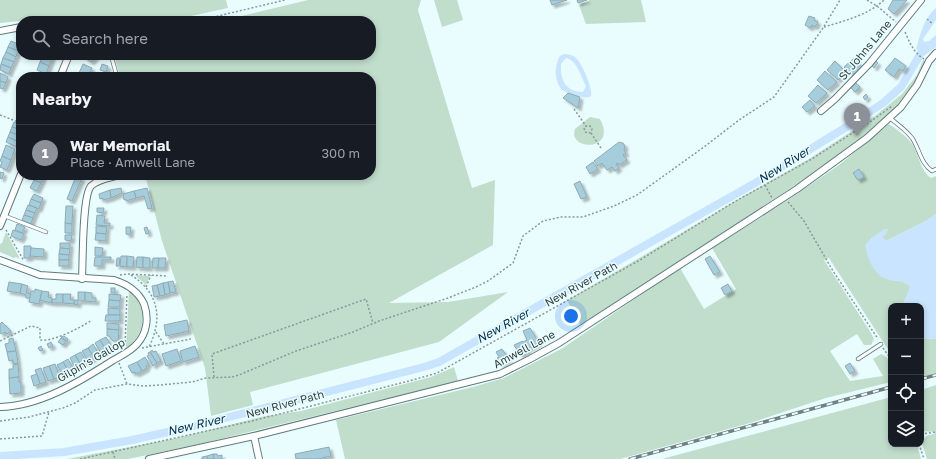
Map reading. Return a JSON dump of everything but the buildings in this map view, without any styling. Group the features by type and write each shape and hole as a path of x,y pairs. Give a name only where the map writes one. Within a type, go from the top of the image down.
{"street":[{"name":"St Johns Lane","path":"821,111 835,99 869,64 920,0"},
{"path":"0,31 16,28"},
{"name":"Amwell Lane","path":"150,459 254,436 500,374 530,359 784,198 867,138 901,107 917,85 929,62 936,53"},
{"path":"62,72 67,60"},
{"path":"1,224 19,180"},
{"path":"82,279 87,193 91,186 100,180"},
{"path":"0,260 30,272 50,276 114,280 128,285"},
{"name":"Gilpin's Gallop","path":"0,407 20,405 45,397 125,357 140,340 145,330 147,317 142,300 128,285"},
{"path":"254,436 259,459"}],"lane":[{"path":"112,60 116,72"},
{"path":"890,118 912,138 926,167 932,170 936,169"},
{"path":"4,215 46,232"},
{"path":"858,359 881,344"}],"path":[{"path":"218,16 285,0"},
{"path":"0,421 29,417 50,412 76,403 95,390 127,384 144,386 160,385 192,382 214,377 232,377 240,375 296,350 354,332 374,323 448,298 488,281 513,263 522,236 543,221 561,217 583,217 614,206 637,195 774,96 823,28 840,0"},
{"path":"867,0 877,6 894,21"},
{"path":"823,28 852,18 877,6 884,0"},
{"path":"927,19 933,24"},
{"path":"905,32 910,46 924,59 922,64"},
{"name":"New River Path","path":"80,459 252,421 437,373 640,260 734,202 810,160 870,122 893,105"},
{"path":"574,109 586,126 591,127 592,131 590,133"},
{"path":"0,115 16,121"},
{"path":"586,126 584,130 585,132 590,133 601,148"},
{"path":"765,185 773,199"},
{"path":"784,198 804,221 833,271 888,354"},
{"path":"1,224 30,272"},
{"path":"118,275 168,276"},
{"path":"146,287 152,275"},
{"path":"127,384 118,361 125,357 128,285"},
{"path":"214,377 212,354 366,299 374,323"},
{"path":"0,341 31,326 40,328 40,340 53,339 92,320"},
{"path":"156,332 164,344"},
{"path":"139,350 141,348 191,339"},
{"path":"0,439 42,436 50,412"},
{"path":"924,434 936,432"},
{"path":"920,447 924,459"},
{"path":"113,452 115,459"}],"green space":[{"path":"0,0 226,0 228,8 191,16 16,16 16,21 0,23"},
{"path":"308,0 421,0 418,10 472,188 495,180 493,245 389,303 448,302 508,292 439,342 250,392 253,405 211,416 205,368 162,241 146,180 376,180 376,72 119,72 115,60 376,60 376,16 241,16"},
{"path":"434,0 457,0 463,20 442,27"},
{"path":"590,0 641,0 646,22 586,24 579,5"},
{"path":"923,60 926,62 914,86 898,106 877,126 806,178 581,326 567,300 809,159 875,116 902,94 917,75"},
{"path":"590,117 600,119 604,130 603,138 591,145 578,141 575,136 575,129"},
{"path":"889,124 902,133 911,142 925,172 931,178 936,176 936,214 926,221 886,241 882,237 885,229 878,234 880,276 903,282 910,286 904,303 888,303 888,349 829,258 824,260 874,339 871,345 864,345 857,334 830,351 850,381 883,376 873,359 881,354 885,356 888,359 888,383 826,398 750,423 620,459 345,459 336,420 473,387 504,378 563,348 680,268 704,309 736,289 712,248 788,200 839,165"},
{"path":"6,232 20,259 0,252 0,244 2,243"},
{"path":"135,275 150,276 146,285"},
{"path":"129,290 140,304 142,320 138,335 126,348"},
{"path":"924,338 936,339 936,373 924,376"},
{"path":"454,367 458,381 200,444 128,459 67,459 177,438 265,416 301,411 431,377"},
{"path":"936,385 936,459 927,459 923,447 924,439 926,436 934,434 935,432 924,431 924,389"},
{"path":"888,398 888,447 918,447 921,459 662,459"}],"water":[{"path":"936,8 936,20 923,39 924,42 929,41 936,35 936,47 925,54 916,49 925,22"},
{"path":"564,54 575,57 584,70 589,82 591,96 585,98 573,95 561,88 558,84 556,75 557,64 560,56","holes":["566,58 570,59 576,65 586,86 583,92 572,90 563,80 561,64"]},
{"path":"936,214 936,339 924,338 924,303 904,303 910,286 902,282 883,278 879,275 872,266 865,245 871,238 885,229 888,229 886,234 882,237 886,241 926,221"}],"waterway":[{"name":"New River","path":"0,456 64,452 132,440 190,427 439,362 757,182 856,121 883,103 901,87 921,53 936,42"}],"railway":[{"path":"924,378 936,375"},
{"path":"630,459 888,388"}],"place":[{"name":"War Memorial","path":"857,136"}]}
